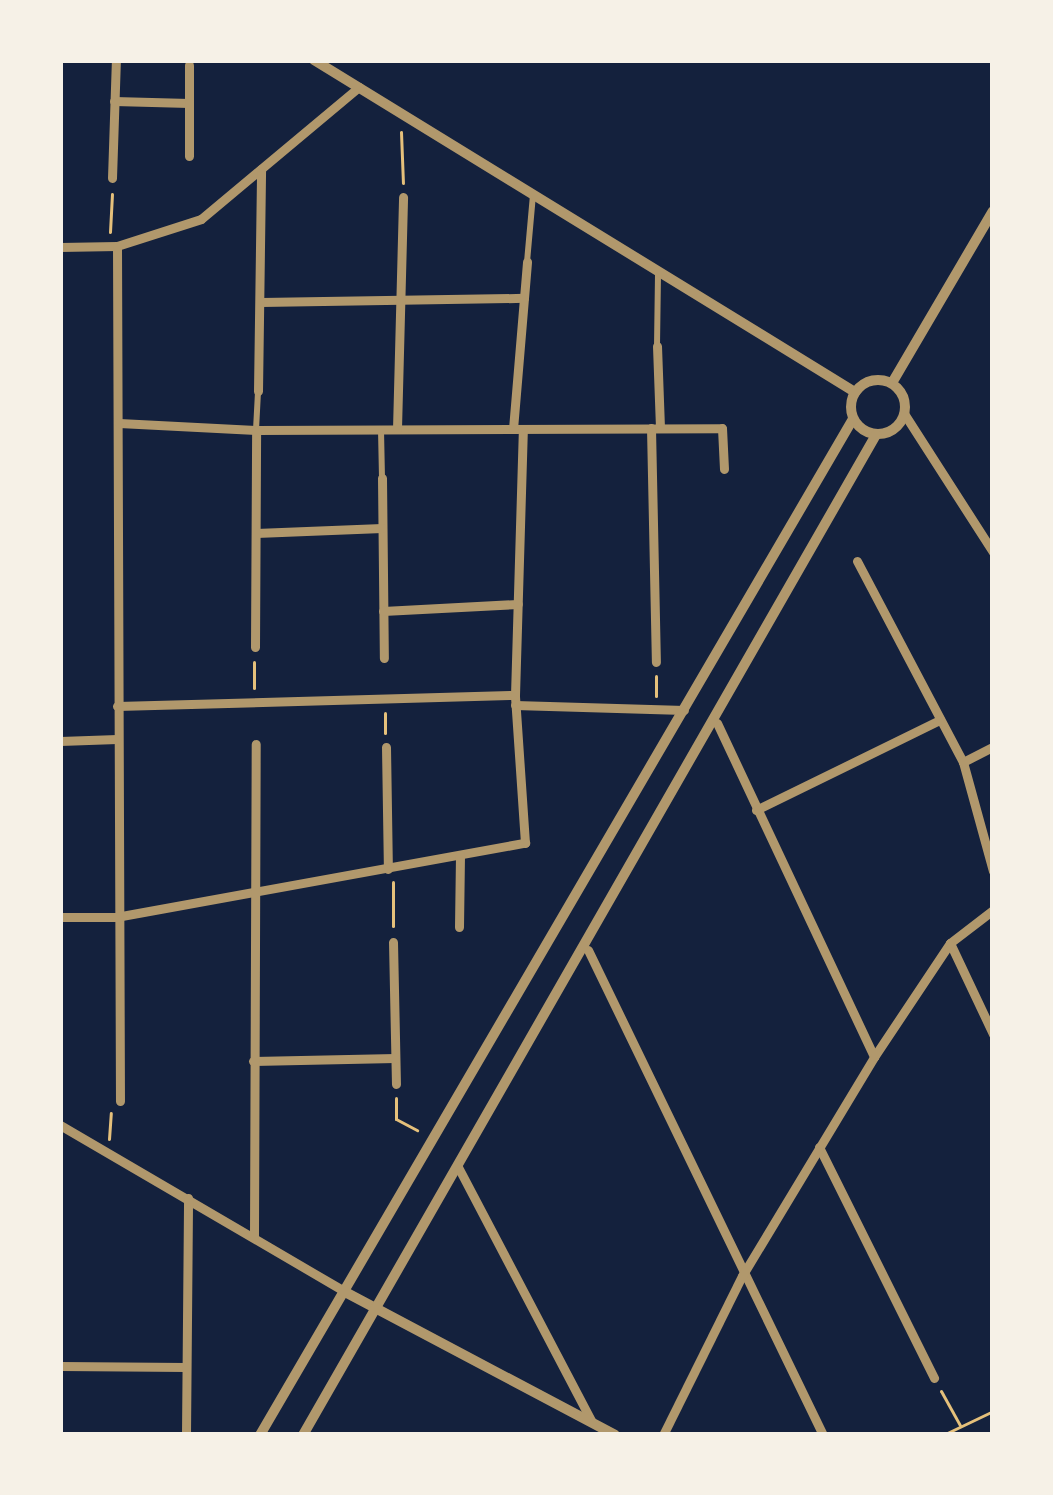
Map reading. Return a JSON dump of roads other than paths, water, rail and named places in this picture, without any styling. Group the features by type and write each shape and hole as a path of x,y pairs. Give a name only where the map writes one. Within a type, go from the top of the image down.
{"street":[{"path":"112,178 116,60"},
{"path":"314,60 658,267 854,392"},
{"path":"189,65 189,156"},
{"path":"60,247 113,246 201,219 358,87"},
{"path":"115,101 189,103"},
{"path":"255,647 261,169"},
{"path":"60,917 116,917 524,843 515,700 518,429 533,192"},
{"path":"397,430 403,196"},
{"path":"892,382 993,212"},
{"path":"113,246 119,423 116,917 120,1101"},
{"path":"656,662 658,267"},
{"path":"261,302 524,298"},
{"path":"854,392 879,379 892,382"},
{"path":"892,382 905,415 993,552"},
{"path":"260,1435 853,419 854,392"},
{"path":"303,1435 588,950 876,435 905,415"},
{"path":"853,419 876,435"},
{"path":"119,423 256,430 722,428 724,469"},
{"path":"381,430 384,658"},
{"path":"827,464 850,482"},
{"path":"256,533 382,528"},
{"path":"857,561 963,762 993,871"},
{"path":"383,611 518,604"},
{"path":"117,706 515,700 686,710"},
{"path":"756,810 940,720"},
{"path":"718,723 874,1057"},
{"path":"60,741 117,740"},
{"path":"254,1235 256,744"},
{"path":"386,747 390,868"},
{"path":"963,762 993,747"},
{"path":"459,927 460,855"},
{"path":"663,1435 742,1276 874,1057 950,943 993,910"},
{"path":"392,942 396,1084"},
{"path":"950,943 993,1034"},
{"path":"588,950 823,1435"},
{"path":"254,1060 395,1058"},
{"path":"60,1125 347,1293 614,1435"},
{"path":"818,1147 934,1378"},
{"path":"457,1166 592,1422"},
{"path":"186,1435 188,1198"},
{"path":"60,1366 186,1366"}]}
